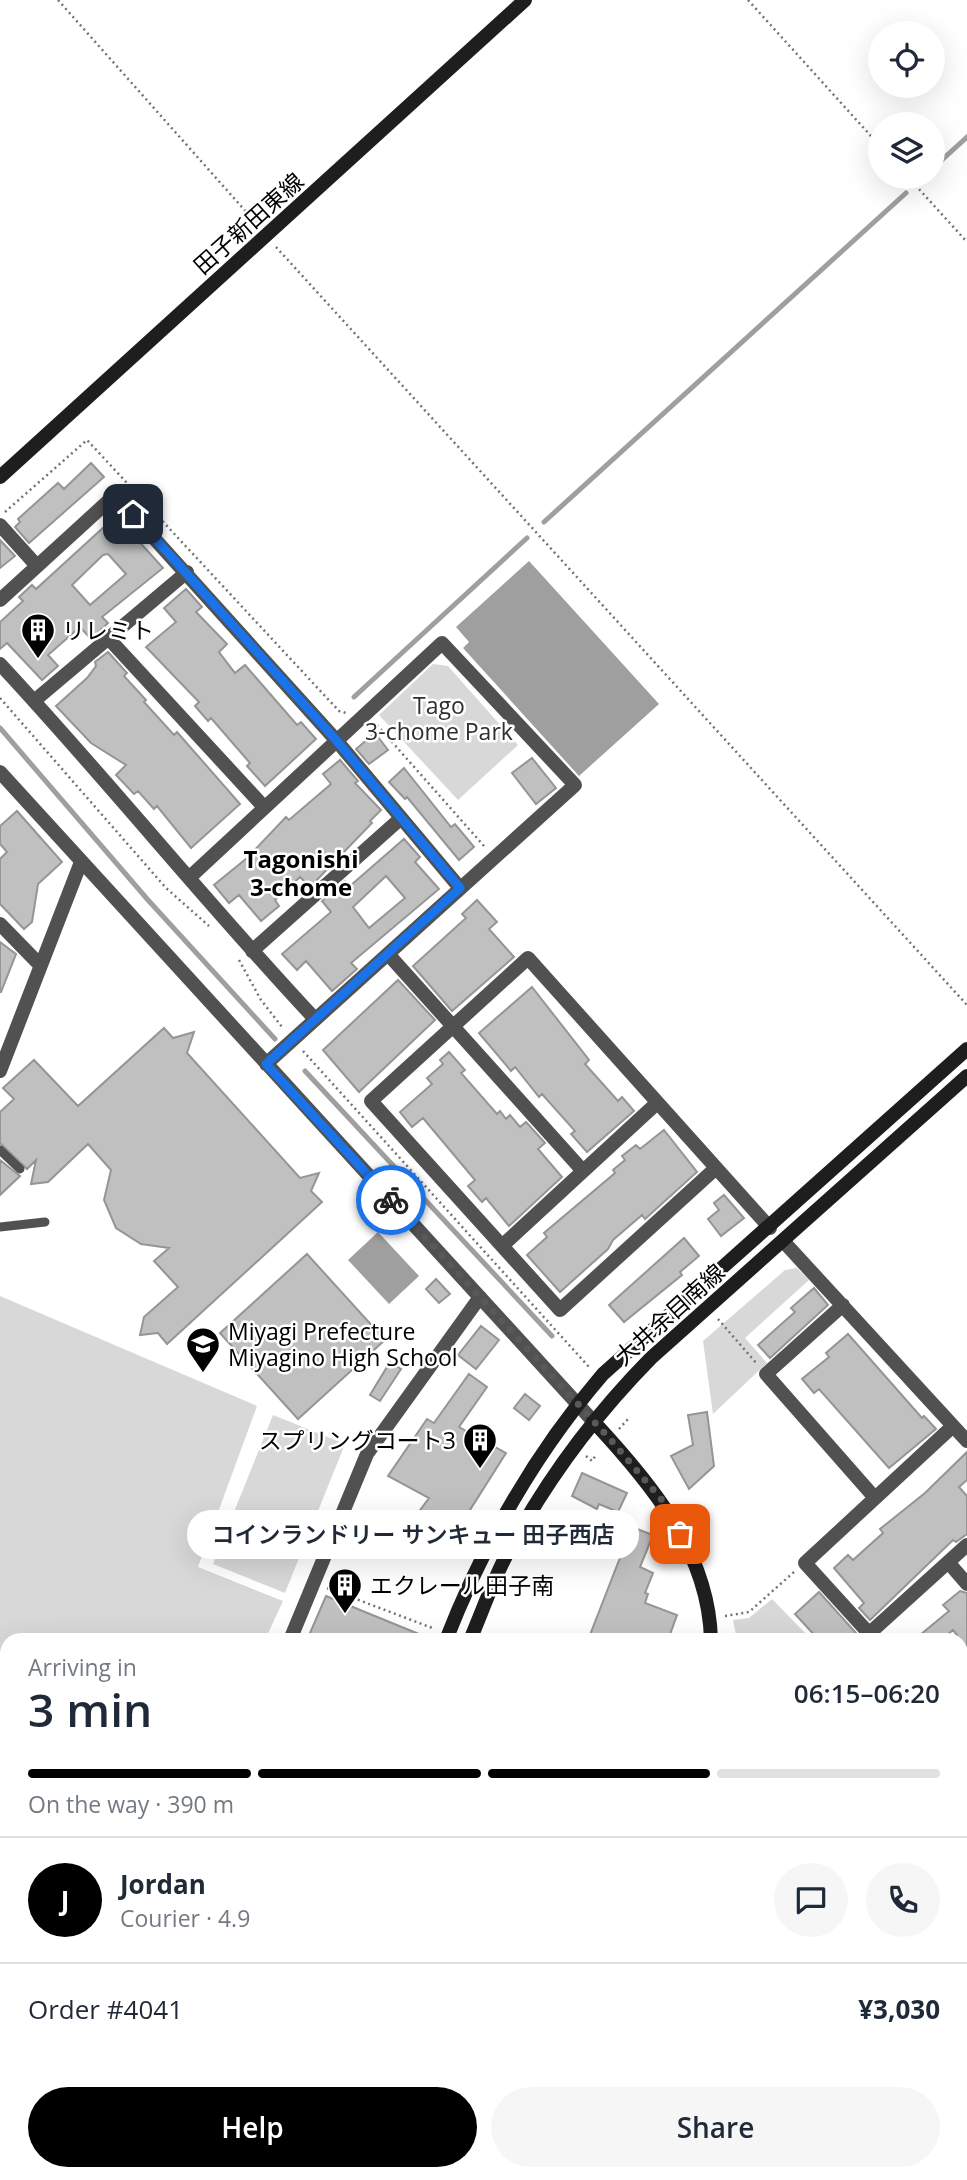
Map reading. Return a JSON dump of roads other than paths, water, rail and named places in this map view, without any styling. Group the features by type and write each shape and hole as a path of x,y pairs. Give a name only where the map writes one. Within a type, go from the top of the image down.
{"street":[{"name":"田子新田東線","path":"0,477 268,237 525,0"},
{"path":"0,600 115,495 336,740 460,888"},
{"path":"0,525 37,566"},
{"path":"34,701 187,572"},
{"path":"110,639 264,807"},
{"path":"190,877 442,643 575,785 266,1064"},
{"path":"0,664 315,1019"},
{"path":"0,772 662,1500 690,1551 710,1618 711,1633"},
{"path":"252,951 400,819"},
{"path":"0,1071 39,964 81,862"},
{"path":"0,924 39,964"},
{"path":"388,954 583,1171"},
{"path":"716,1168 560,1310 371,1101 528,958 770,1228"},
{"path":"449,1633 472,1574 502,1517 577,1404 603,1374 770,1228 967,1049"},
{"name":"大井余目南線","path":"473,1633 505,1557 537,1501 593,1421 651,1358 967,1076"},
{"path":"503,1245 657,1103"},
{"path":"784,1242 967,1441"},
{"path":"293,1633 367,1454 480,1297"},
{"path":"843,1306 766,1374 875,1498"},
{"path":"864,1633 805,1563 953,1426"},
{"path":"873,1633 967,1545"},
{"path":"948,1562 967,1584"}],"lane":[{"path":"0,1150 20,1169"},
{"path":"0,1227 45,1222"}],"waterway":[{"path":"945,157 967,137"},
{"path":"544,522 906,193"},
{"path":"354,697 527,538"},
{"path":"0,728 148,900 275,1039"},
{"path":"305,1071 552,1336"}],"place":[{"name":"リレミト","path":"38,660"},
{"name":"Miyagi Prefecture Miyagino High School","path":"203,1374"},
{"name":"スプリングコート3","path":"480,1470"},
{"name":"コインランドリー サンキュー 田子西店","path":"680,1534"},
{"name":"エクレール田子南","path":"345,1615"}],"district":[{"name":"Tagonishi 3-chome","path":"301,872"}],"park label":[{"name":"Tago 3-chome Park","path":"439,718"}]}
